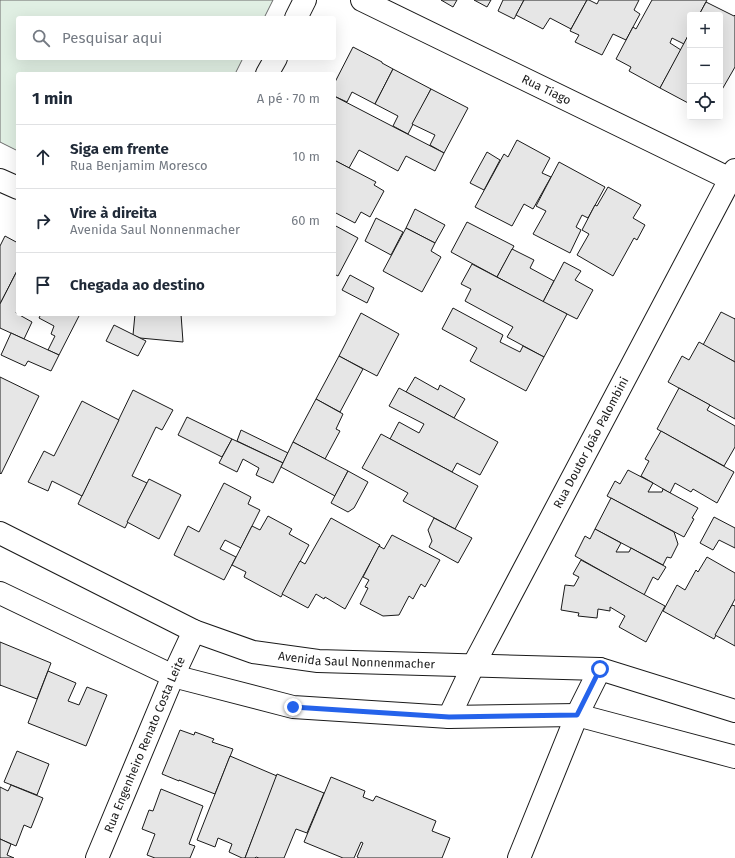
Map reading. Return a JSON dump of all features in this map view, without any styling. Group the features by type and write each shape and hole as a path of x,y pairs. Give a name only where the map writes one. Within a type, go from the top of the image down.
{"street":[{"path":"297,16 305,0"},
{"name":"Rua Tiago","path":"362,0 733,174"},
{"path":"268,72 275,60"},
{"name":"Rua Doutor João Palombini","path":"449,717 473,666 733,174"},
{"path":"0,180 16,187"},
{"name":"Avenida Saul Nonnenmacher","path":"0,533 194,631 253,652 318,661 600,669 735,711"},
{"path":"0,593 172,676 293,707 449,717 577,715 735,757"},
{"name":"Rua Engenheiro Renato Costa Leite","path":"97,858 172,676 194,631"},
{"path":"519,858 577,715 600,669"}],"green space":[{"path":"0,0 273,0 265,16 16,16 16,60 242,60 236,72 16,72 16,150 0,142"}],"building":[{"path":"441,0 457,0 453,7"},
{"path":"474,0 491,0 487,7"},
{"path":"503,0 524,0 514,19 498,11"},
{"path":"524,0 587,0 571,29 550,18 543,29 516,15"},
{"path":"587,0 597,4 599,0 639,0 634,10 640,14 626,40 613,34 602,55 575,42 579,35 570,31"},
{"path":"652,0 707,0 701,12 687,12 687,38 684,44 672,38 670,43 681,50 660,88 629,71 631,67 616,59 633,27 636,29"},
{"path":"706,2 734,16 735,15 735,67 723,88 723,12 701,12"},
{"path":"687,38 687,102 660,88"},
{"path":"353,47 393,69 375,104 352,92 347,102 336,97 336,80"},
{"path":"393,69 431,89 408,134 393,126 398,116 375,104"},
{"path":"431,89 468,108 444,153 430,145 435,135 412,124"},
{"path":"336,97 444,153 435,171 406,156 398,171 359,150 349,168 336,161"},
{"path":"517,140 550,158 542,173 551,177 533,209 524,204 512,226 475,207 504,154 508,157"},
{"path":"487,152 500,160 484,190 470,183"},
{"path":"336,161 376,182 374,185 384,191 370,217 361,212 355,223 336,213"},
{"path":"559,162 605,187 588,218 582,215 576,227 581,230 570,253 533,234 546,211 536,206"},
{"path":"608,187 641,205 633,218 645,225 637,240 634,238 613,276 577,255 589,234 582,230 595,205 597,206"},
{"path":"415,209 445,225 435,243 406,228"},
{"path":"376,218 403,232 391,255 365,241"},
{"path":"467,222 514,246 497,277 451,252"},
{"path":"336,226 358,238 338,276 336,275"},
{"path":"406,228 435,243 431,251 441,257 422,292 383,271"},
{"path":"5,236 16,242 16,273 0,304 0,246"},
{"path":"512,249 534,260 530,268 554,281 543,302 497,277"},
{"path":"564,262 581,271 575,280 593,290 577,319 543,302"},
{"path":"472,264 567,314 544,357 507,337 513,327 465,301 471,289 461,284"},
{"path":"16,273 16,316 21,316 32,322 24,339 0,328 0,304"},
{"path":"350,275 374,288 367,303 342,290"},
{"path":"453,308 503,335 500,342 520,352 523,346 544,357 526,391 470,361 477,348 442,329"},
{"path":"721,312 735,319 735,362 703,345"},
{"path":"361,313 399,334 377,376 339,356"},
{"path":"40,316 79,316 59,355 48,350 55,336 51,334 54,326 39,318"},
{"path":"135,316 181,316 183,342 140,338 133,335"},
{"path":"114,325 146,341 138,356 106,341"},
{"path":"11,333 59,355 51,371 28,361 25,366 1,355"},
{"path":"699,342 735,362 735,419 668,382 682,356 689,360"},
{"path":"339,356 363,369 340,412 316,399"},
{"path":"0,377 39,396 1,474 0,473"},
{"path":"415,377 438,390 440,385 465,399 454,418 406,392"},
{"path":"399,388 498,442 480,475 457,463 452,472 390,439 399,422 419,433 424,424 389,406"},
{"path":"679,388 710,405 707,410 735,426 735,447 724,466 657,429"},
{"path":"133,390 173,410 162,430 156,427 132,476 147,483 125,528 78,504"},
{"path":"316,399 343,414 336,429 340,431 325,459 293,442"},
{"path":"82,401 119,420 82,496 52,481 48,491 28,482 44,451 54,456"},
{"path":"187,417 232,439 222,457 178,435"},
{"path":"241,430 288,453 283,463 237,441"},
{"path":"661,431 734,472 717,503 693,489 691,492 675,483 670,493 641,476 649,461 645,459"},
{"path":"381,434 478,486 455,529 403,501 408,493 362,468"},
{"path":"232,439 283,463 273,483 256,475 259,468 243,459 237,472 219,463"},
{"path":"293,442 348,471 335,496 281,467"},
{"path":"628,470 653,483 648,492 662,492 663,489 698,508 684,537 607,496 615,481 620,484"},
{"path":"348,471 368,482 354,508 348,512 331,503"},
{"path":"149,479 181,495 159,539 127,522"},
{"path":"224,483 251,497 248,504 260,510 241,548 225,540 220,549 236,557 224,580 174,555 188,526 199,532"},
{"path":"611,498 674,532 678,544 671,558 667,557 663,565 595,529"},
{"path":"268,516 292,529 289,534 309,545 281,597 244,577 246,572 232,565 252,526 260,530"},
{"path":"714,517 735,528 735,548 719,540 713,550 700,543"},
{"path":"331,518 380,545 345,609 325,597 324,599 316,594 308,608 282,594 300,561 305,564"},
{"path":"434,518 472,538 458,563 429,547 432,541 428,530"},
{"path":"595,529 621,543 616,552 629,552 631,548 666,567 658,580 653,577 644,595 575,556 585,536 590,539"},
{"path":"392,535 440,560 425,587 421,584 413,599 409,596 399,615 383,616 360,604 368,588 365,587 369,580 363,577 379,546 384,549"},
{"path":"707,557 735,573 735,599 714,639 663,611 677,585 685,590 696,570 698,572"},
{"path":"581,560 665,606 646,642 619,627 625,616 610,607 610,611 598,609 597,618 578,616 579,613 561,610 565,585 574,586 579,577 573,574"},
{"path":"732,605 735,606 735,646 715,635"},
{"path":"0,642 51,663 37,699 0,685"},
{"path":"48,671 76,683 68,701 79,705 87,687 107,695 86,746 28,723"},
{"path":"180,730 194,735 195,732 214,739 212,742 233,749 215,794 162,774"},
{"path":"17,751 49,764 37,795 4,782"},
{"path":"230,756 277,776 245,858 229,852 232,844 218,838 215,847 197,840"},
{"path":"277,774 324,793 307,833 296,829 284,858 245,858"},
{"path":"331,777 365,791 363,797 373,801 376,796 436,821 432,831 450,838 442,858 359,858 357,857 363,843 361,842 354,858 343,858 304,842"},
{"path":"11,785 43,798 31,828 24,825 16,846 0,839 0,787 8,791"},
{"path":"161,789 203,806 189,844 195,846 190,858 155,858 147,855 155,834 142,829 149,810 153,811"},
{"path":"0,839 11,844 7,855 14,858 0,858"}],"route":[{"path":"293,707 449,717 577,715 600,669"}]}
